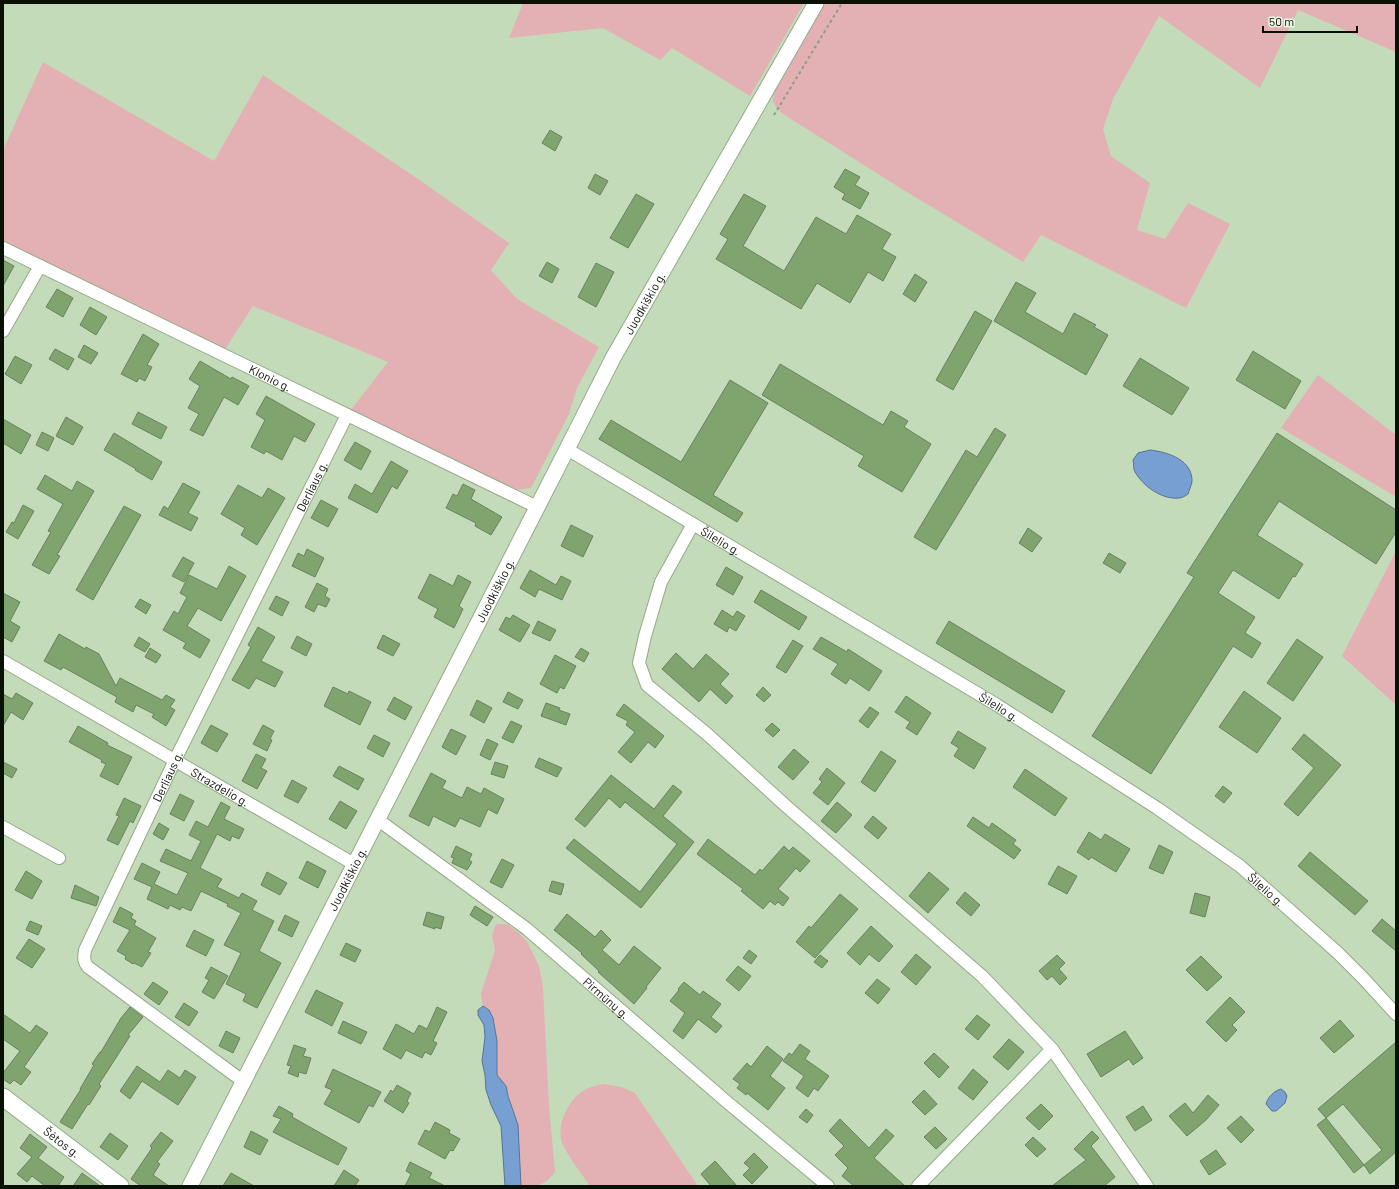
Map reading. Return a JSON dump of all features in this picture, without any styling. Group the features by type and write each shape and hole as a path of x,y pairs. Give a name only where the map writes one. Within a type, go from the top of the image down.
{"main road":[{"name":"Šėtos g.","path":"3,1097 120,1186"}],"street":[{"name":"Juodkiškio g.","path":"190,1186 613,358 816,3"},
{"name":"Klonio g.","path":"3,248 537,507"},
{"path":"3,331 40,266"},
{"name":"Derliaus g.","path":"244,1082 88,967 84,963 83,958 85,950 175,760 347,415"},
{"name":"Šilelio g.","path":"567,449 997,705 1157,808 1240,866 1343,958 1396,1014"},
{"path":"693,524 661,582 645,636 639,663 647,685 707,734 786,806 982,976 1052,1049 1147,1186"},
{"name":"Strazdelio g.","path":"3,661 354,864"},
{"name":"Pirmūnų g.","path":"377,819 527,930 727,1102 828,1186"},
{"path":"3,827 59,858"},
{"path":"918,1186 1052,1049"}],"path":[{"path":"774,115 842,3"}],"shaded area":[{"path":"523,3 804,3 750,96 672,48 660,60 603,28 509,38"},
{"path":"825,3 1396,3 1396,52 1298,10 1260,88 1159,16 1113,99 1103,129 1111,156 1150,183 1137,230 1165,239 1188,203 1230,224 1186,308 1041,235 1023,262 897,186 783,114 774,103 773,94 777,84"},
{"path":"43,62 214,161 263,75 421,181 509,243 491,270 517,299 599,347 577,388 569,414 531,488 515,490 347,415 388,362 253,306 222,354 3,251 3,150"},
{"path":"1318,375 1396,435 1396,497 1281,428"},
{"path":"1396,551 1396,705 1342,656"},
{"path":"496,924 507,924 527,942 539,966 543,987 549,1106 555,1172 544,1183 532,1186 521,1186 518,1125 506,1086 497,1075 497,1059 489,1010 483,1006 481,994 495,950 492,936"},
{"path":"603,1084 621,1087 635,1093 698,1186 590,1186 572,1161 563,1145 561,1137 562,1120 565,1112 575,1097 588,1088"}],"water":[{"path":"1150,450 1171,455 1184,463 1191,474 1192,482 1188,494 1180,498 1166,497 1148,487 1138,477 1134,471 1133,460 1138,453"},
{"path":"483,1006 489,1010 493,1018 497,1041 497,1075 506,1086 518,1125 521,1186 505,1186 501,1126 486,1090 482,1061 485,1037 484,1025 478,1015 478,1010"},
{"path":"1281,1089 1287,1096 1285,1103 1276,1111 1272,1111 1266,1104 1274,1093"}],"building":[{"path":"550,130 562,137 555,151 542,143"},
{"path":"845,169 860,177 855,185 869,193 860,209 842,199 845,194 834,187"},
{"path":"595,174 608,181 600,195 588,188"},
{"path":"636,194 654,204 628,248 610,238"},
{"path":"744,194 766,206 743,246 784,271 816,217 846,234 857,215 891,234 882,249 896,257 883,281 868,272 850,303 817,283 801,309 716,259 728,239 720,234"},
{"path":"3,260 14,266 3,286"},
{"path":"547,262 559,269 552,283 539,276"},
{"path":"596,263 614,272 596,307 578,297"},
{"path":"915,274 927,282 915,302 903,294"},
{"path":"1016,282 1036,293 1025,312 1063,334 1074,313 1096,325 1094,327 1108,335 1086,375 994,321"},
{"path":"57,289 73,298 63,317 46,307"},
{"path":"90,307 107,317 96,335 80,325"},
{"path":"975,311 992,321 953,390 936,380"},
{"path":"143,334 159,344 147,365 152,367 145,381 139,378 137,382 121,374"},
{"path":"84,345 98,353 91,364 78,357"},
{"path":"55,349 74,359 68,370 49,359"},
{"path":"1253,351 1301,381 1285,409 1236,380"},
{"path":"15,356 32,365 21,384 5,374"},
{"path":"1140,358 1189,388 1172,415 1123,386"},
{"path":"200,361 231,379 232,377 249,386 238,405 224,397 203,436 190,430 199,414 188,408 200,386 189,379"},
{"path":"780,364 883,425 891,411 908,421 904,427 931,444 902,492 858,466 864,456 762,395"},
{"path":"730,380 768,403 713,495 743,513 737,522 599,439 611,420 681,462"},
{"path":"266,396 315,424 305,442 294,436 282,460 266,451 264,454 251,447 265,420 256,414"},
{"path":"138,412 167,427 161,439 132,424"},
{"path":"66,417 83,427 73,445 56,436"},
{"path":"3,419 31,435 21,454 3,443"},
{"path":"995,428 1006,435 936,550 914,537 966,450 977,457"},
{"path":"42,432 54,438 48,451 36,445"},
{"path":"114,433 162,462 152,480 104,450"},
{"path":"1277,433 1396,510 1396,532 1376,564 1279,501 1257,535 1303,564 1295,577 1293,576 1279,599 1233,570 1218,593 1255,617 1245,633 1261,643 1252,658 1233,646 1151,774 1092,736 1194,577 1187,573"},
{"path":"355,442 371,451 361,470 344,460"},
{"path":"391,461 408,471 397,489 392,486 377,513 348,498 355,484 372,494"},
{"path":"45,475 72,491 77,481 94,491 57,555 60,556 49,574 32,565 51,532 48,531 63,504 37,489"},
{"path":"183,483 200,492 188,513 198,518 191,531 159,515 164,506 168,509"},
{"path":"463,484 475,490 471,499 502,517 491,535 475,526 476,523 446,508 453,494 457,496"},
{"path":"238,485 262,498 268,488 285,498 257,545 241,535 245,528 221,514"},
{"path":"321,500 338,509 328,527 311,518"},
{"path":"23,505 34,511 18,539 6,532 12,522 14,523"},
{"path":"124,506 141,515 93,600 76,590"},
{"path":"571,525 593,536 583,557 561,546"},
{"path":"1028,528 1042,538 1032,552 1019,543"},
{"path":"307,549 324,558 315,577 292,566 298,553 304,556"},
{"path":"1109,553 1126,563 1120,573 1103,563"},
{"path":"183,557 194,563 184,582 172,576"},
{"path":"229,566 246,576 221,621 198,608 187,626 210,640 200,658 183,648 186,643 163,630 174,611 178,614 187,597 180,593 189,575 217,589"},
{"path":"726,567 743,577 733,595 716,585"},
{"path":"530,570 556,585 561,576 571,581 562,600 539,589 535,597 520,588"},
{"path":"430,574 453,586 458,575 471,582 459,606 463,609 454,628 434,617 438,609 418,598"},
{"path":"317,583 328,589 325,596 330,599 326,607 318,604 314,612 305,607"},
{"path":"761,590 807,617 799,630 754,602"},
{"path":"3,593 20,602 10,621 20,627 12,642 3,637"},
{"path":"276,596 289,602 282,616 269,609"},
{"path":"140,599 151,605 146,614 135,607"},
{"path":"722,610 733,617 737,611 745,616 736,631 729,627 727,632 714,624"},
{"path":"513,615 530,625 520,642 499,630 506,617 510,619"},
{"path":"538,621 556,630 550,641 532,633"},
{"path":"949,621 1065,691 1052,713 936,643"},
{"path":"258,627 275,637 261,661 283,672 275,687 256,678 249,689 232,680 251,647 248,645"},
{"path":"59,634 85,649 86,647 99,654 116,686 120,678 162,700 166,695 175,700 170,707 175,710 166,726 152,717 154,714 136,705 133,712 115,702 117,697 63,667 61,670 44,661"},
{"path":"383,635 400,644 393,656 377,648"},
{"path":"297,636 312,644 306,656 291,648"},
{"path":"139,637 150,644 145,652 134,646"},
{"path":"821,637 847,652 848,649 882,671 869,691 850,678 846,684 831,674 838,664 813,649"},
{"path":"1297,639 1323,657 1293,701 1267,683"},
{"path":"793,640 803,646 786,673 776,667"},
{"path":"150,648 161,655 156,663 145,657"},
{"path":"581,648 589,653 584,662 575,657"},
{"path":"676,653 693,669 706,654 729,674 720,684 733,696 726,704 710,689 699,702 662,669"},
{"path":"555,655 576,666 564,689 560,687 557,693 540,684"},
{"path":"333,687 348,694 349,691 371,702 360,725 324,706"},
{"path":"763,687 771,695 764,702 756,695"},
{"path":"1244,691 1281,718 1257,753 1219,727"},
{"path":"508,692 523,700 518,709 503,702"},
{"path":"16,693 33,703 23,720 11,712 3,726 3,694 12,699"},
{"path":"906,696 931,713 917,735 906,728 910,722 895,712"},
{"path":"394,697 412,707 405,720 387,710"},
{"path":"477,700 492,708 484,723 470,715"},
{"path":"546,703 560,708 559,710 570,714 566,725 541,716"},
{"path":"624,704 664,736 655,748 648,742 631,763 618,752 635,732 626,725 628,721 616,715"},
{"path":"870,707 879,713 868,728 859,721"},
{"path":"511,721 522,726 513,743 502,738"},
{"path":"772,723 780,730 773,737 765,730"},
{"path":"211,725 228,734 217,752 201,743"},
{"path":"263,725 274,731 267,751 253,744"},
{"path":"78,726 108,743 107,745 132,757 118,785 100,776 106,764 101,762 102,760 69,742"},
{"path":"451,729 466,736 456,755 442,747"},
{"path":"958,731 986,748 974,769 954,756 959,748 951,743"},
{"path":"1304,734 1341,765 1298,816 1284,804 1314,768 1292,749"},
{"path":"374,735 390,743 383,757 367,748"},
{"path":"487,739 498,744 490,760 480,755"},
{"path":"794,749 809,762 793,780 778,767"},
{"path":"881,751 896,761 875,792 861,782"},
{"path":"256,754 266,759 261,768 267,771 257,789 242,781"},
{"path":"539,758 562,768 557,777 535,767"},
{"path":"3,762 17,769 12,778 3,773"},
{"path":"495,762 508,766 504,778 491,774"},
{"path":"339,766 364,779 358,790 333,776"},
{"path":"827,768 845,783 828,805 813,793 822,782 819,779"},
{"path":"1025,769 1067,798 1055,816 1013,787"},
{"path":"431,773 446,781 442,788 462,798 467,787 481,794 484,788 504,799 497,814 488,809 480,827 460,818 455,827 433,816 429,826 409,816"},
{"path":"611,775 654,809 673,785 682,792 663,816 694,842 641,908 566,848 574,839 640,892 677,844 625,802 620,808 609,798 585,827 575,819"},
{"path":"292,780 307,788 298,803 284,796"},
{"path":"1223,786 1232,793 1224,803 1215,796"},
{"path":"180,794 194,801 184,821 170,814"},
{"path":"124,798 141,806 133,823 130,821 118,845 107,840 119,816 116,815"},
{"path":"340,801 357,811 346,829 329,819"},
{"path":"221,802 230,807 224,819 244,829 239,839 232,836 230,841 217,834 200,868 222,879 217,887 239,898 242,893 257,901 252,910 274,921 259,951 281,963 257,1008 243,1001 246,994 226,984 241,953 224,945 241,913 227,906 228,904 201,891 191,911 182,907 180,910 170,905 168,909 147,899 152,887 134,879 142,863 160,872 154,884 177,895 188,873 160,861 166,849 191,861 201,841 189,835 196,821 208,827"},
{"path":"837,802 852,815 836,833 821,821"},
{"path":"873,816 887,828 878,839 864,827"},
{"path":"973,817 989,828 992,823 1016,840 1013,844 1021,850 1014,859 967,826"},
{"path":"159,823 169,829 163,840 153,834"},
{"path":"1089,832 1101,840 1105,834 1130,849 1116,872 1091,857 1089,860 1077,852"},
{"path":"708,839 755,875 760,869 762,871 784,846 789,851 793,847 810,861 800,872 796,868 778,889 789,898 783,906 778,902 775,905 770,901 763,909 741,891 743,889 697,854"},
{"path":"1159,845 1173,852 1163,874 1149,868"},
{"path":"456,846 472,854 469,860 472,862 467,870 452,863 454,858 451,857"},
{"path":"1310,852 1368,901 1355,915 1298,866"},
{"path":"502,859 514,865 502,888 490,882"},
{"path":"307,861 326,871 318,888 299,878"},
{"path":"1058,866 1077,876 1067,894 1048,884"},
{"path":"26,871 42,881 32,899 15,890"},
{"path":"267,872 287,883 280,895 261,885"},
{"path":"929,872 949,889 928,913 909,896"},
{"path":"552,881 564,884 561,895 549,891"},
{"path":"75,885 99,897 96,906 71,898"},
{"path":"965,892 980,905 971,916 956,903"},
{"path":"1195,893 1210,897 1205,917 1190,913"},
{"path":"840,894 858,909 815,958 796,942 809,926 811,928"},
{"path":"475,906 493,917 487,926 470,915"},
{"path":"120,907 133,914 131,918 136,921 134,925 156,938 148,952 151,953 142,967 125,959 126,956 117,951 130,930 113,922"},
{"path":"427,912 444,917 441,929 435,927 435,929 423,925"},
{"path":"567,914 595,937 601,930 611,940 602,950 619,965 634,946 661,968 634,1004 598,972 599,971 581,954 582,953 554,930"},
{"path":"285,915 299,922 292,937 278,930"},
{"path":"1382,919 1396,931 1396,951 1372,931"},
{"path":"30,921 42,926 38,935 26,930"},
{"path":"871,926 893,946 879,962 869,954 860,965 847,953"},
{"path":"194,930 214,940 206,956 186,946"},
{"path":"29,939 45,949 32,968 16,958"},
{"path":"346,943 361,950 355,962 340,955"},
{"path":"749,950 757,956 751,964 743,958"},
{"path":"916,954 931,967 916,985 901,972"},
{"path":"820,955 828,961 822,968 814,962"},
{"path":"1057,955 1065,963 1059,969 1067,978 1060,985 1052,976 1047,980 1039,971"},
{"path":"1201,956 1222,977 1207,991 1186,970"},
{"path":"738,966 751,976 739,991 726,980"},
{"path":"211,967 228,976 214,999 202,992 209,980 205,978"},
{"path":"877,979 890,989 878,1004 865,993"},
{"path":"153,982 168,992 159,1005 144,994"},
{"path":"684,982 700,995 703,991 721,1004 711,1017 722,1026 716,1033 698,1019 683,1039 673,1031 685,1013 670,1001"},
{"path":"316,990 343,1003 332,1026 305,1012"},
{"path":"1230,997 1245,1012 1232,1025 1237,1030 1226,1042 1206,1022"},
{"path":"184,1003 198,1012 189,1026 175,1017"},
{"path":"130,1007 143,1017 128,1035 130,1036 99,1084 101,1086 72,1129 60,1122 81,1089 94,1065 92,1064 101,1052 121,1018"},
{"path":"437,1007 447,1012 433,1041 437,1043 431,1055 425,1052 422,1058 406,1050 401,1059 383,1049 396,1024 414,1034 419,1025 427,1029"},
{"path":"3,1014 30,1033 36,1025 48,1033 24,1067 31,1072 21,1085 14,1080 10,1084 3,1079 3,1073 20,1051 3,1039"},
{"path":"977,1015 990,1025 978,1040 965,1029"},
{"path":"1340,1020 1354,1036 1334,1053 1320,1038"},
{"path":"343,1021 367,1032 361,1044 338,1033"},
{"path":"226,1031 240,1038 233,1053 219,1046"},
{"path":"1125,1031 1143,1058 1133,1065 1129,1059 1101,1077 1087,1054"},
{"path":"1009,1039 1024,1052 1008,1070 993,1057"},
{"path":"1396,1042 1396,1152 1370,1174 1364,1165 1382,1150 1343,1104 1326,1118 1318,1109"},
{"path":"800,1044 810,1051 805,1059 829,1076 818,1091 814,1088 808,1097 796,1088 804,1076 783,1061 789,1053 792,1055"},
{"path":"294,1045 306,1049 303,1056 311,1058 306,1074 299,1072 298,1077 288,1073 291,1066 287,1065"},
{"path":"767,1046 783,1059 770,1076 785,1088 768,1110 747,1093 746,1095 737,1088 740,1084 733,1079 747,1063 751,1067"},
{"path":"934,1053 949,1067 939,1078 924,1063"},
{"path":"137,1066 160,1082 168,1070 180,1078 185,1070 196,1077 178,1105 142,1081 130,1099 120,1091"},
{"path":"333,1069 381,1092 373,1107 369,1105 359,1123 324,1104 332,1090 325,1087"},
{"path":"973,1069 988,1082 973,1100 958,1088"},
{"path":"397,1085 411,1093 407,1101 409,1103 403,1113 384,1101 391,1090 393,1092"},
{"path":"924,1090 937,1104 925,1115 912,1102"},
{"path":"1208,1095 1219,1105 1206,1120 1187,1136 1169,1116 1185,1103 1193,1113"},
{"path":"1041,1104 1053,1116 1039,1130 1026,1118"},
{"path":"279,1106 293,1114 292,1117 347,1148 338,1165 273,1132 281,1119 273,1116"},
{"path":"1143,1106 1152,1120 1135,1131 1126,1117"},
{"path":"806,1109 813,1115 807,1123 799,1117"},
{"path":"1241,1116 1254,1130 1241,1143 1227,1128"},
{"path":"1326,1118 1364,1165 1354,1173 1317,1125"},
{"path":"840,1119 869,1148 886,1129 894,1136 874,1158 905,1186 854,1186 842,1176 848,1168 835,1155 844,1146 829,1131"},
{"path":"435,1122 450,1130 449,1133 460,1139 453,1151 450,1150 445,1159 418,1144 425,1130 430,1132"},
{"path":"935,1127 947,1139 936,1149 924,1137"},
{"path":"251,1131 268,1140 260,1155 244,1147"},
{"path":"1092,1131 1099,1138 1091,1146 1115,1177 1104,1186 1052,1186 1086,1160 1074,1149"},
{"path":"161,1132 173,1141 157,1162 160,1164 153,1175 169,1186 141,1186 131,1179 152,1148 150,1146"},
{"path":"110,1133 128,1146 118,1160 100,1147"},
{"path":"30,1134 47,1147 38,1158 64,1177 58,1186 45,1186 32,1176 27,1182 17,1174 32,1157 20,1148"},
{"path":"1033,1137 1046,1149 1037,1157 1025,1145"},
{"path":"1216,1150 1226,1164 1209,1175 1200,1161"},
{"path":"754,1153 768,1167 752,1184 743,1175 750,1168 744,1163"},
{"path":"715,1161 737,1186 711,1186 701,1174"},
{"path":"410,1162 432,1173 429,1178 445,1186 405,1186 411,1174 406,1171"},
{"path":"344,1170 359,1180 355,1186 334,1186"},
{"path":"82,1173 100,1186 73,1186"},
{"path":"231,1173 254,1186 223,1186"}]}
